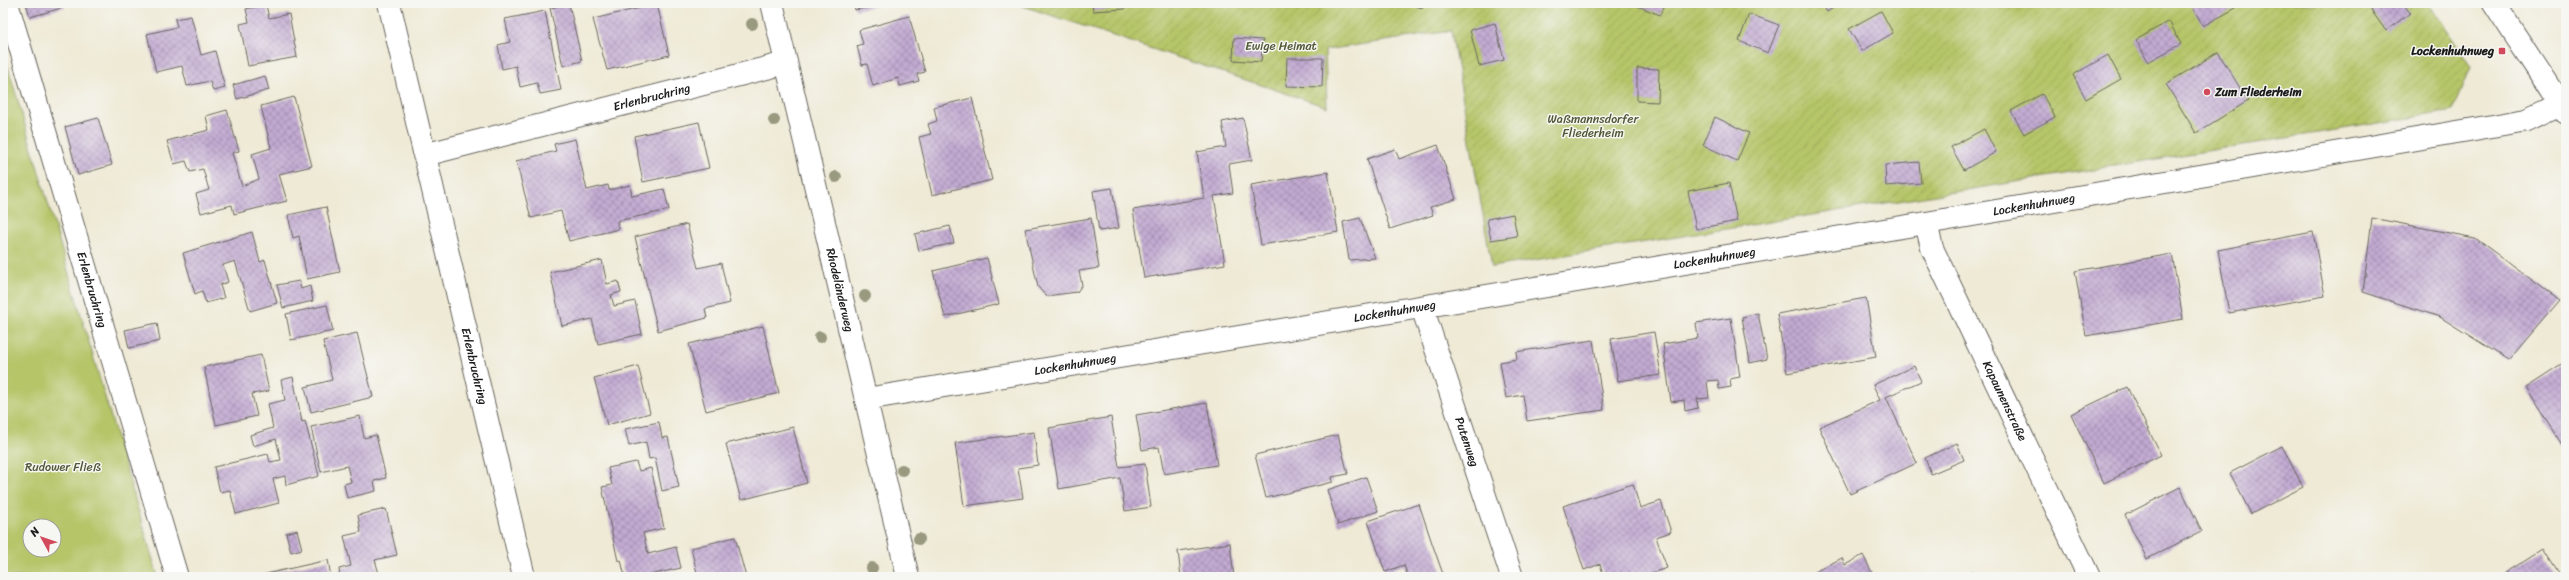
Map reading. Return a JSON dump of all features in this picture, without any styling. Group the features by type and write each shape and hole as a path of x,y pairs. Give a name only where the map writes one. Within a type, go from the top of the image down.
{"street":[{"name":"Erlenbruchring","path":"7,3 176,577"},
{"name":"Erlenbruchring","path":"389,3 524,577"},
{"name":"Rhodeländerweg","path":"772,3 908,577"},
{"path":"2494,3 2563,108"},
{"name":"Erlenbruchring","path":"424,155 786,63"},
{"name":"Lockenhuhnweg","path":"866,400 1926,223 2527,120 2563,108"},
{"name":"Kapaunenstraße","path":"1926,223 1932,248 2088,577"},
{"name":"Putenweg","path":"1422,307 1512,577"}],"green space":[{"name":"Waßmannsdorfer Fliederheim","path":"1014,3 1769,3 1783,8 1785,3 2429,3 2471,67 2453,111 1492,267 1451,31 1325,50 1327,107"},
{"name":"Rudower Fließ","path":"3,50 158,577 3,577"}],"building":[{"path":"26,3 63,3 65,7 30,17"},
{"path":"854,3 888,3 888,4 855,10"},
{"path":"1092,3 1124,3 1125,9 1093,11"},
{"path":"1407,3 1424,3 1422,8"},
{"path":"1630,3 1665,3 1660,15"},
{"path":"1821,3 1840,3 1827,12"},
{"path":"2198,3 2233,3 2236,8 2203,26 2192,6"},
{"path":"2366,3 2403,3 2410,13 2386,31"},
{"path":"569,4 582,61 563,66 550,8"},
{"path":"657,4 669,55 607,70 593,19"},
{"path":"266,5 269,18 289,14 297,57 248,66 240,24 249,22 246,9"},
{"path":"545,11 561,90 540,94 537,83 520,87 516,66 502,69 498,45 510,42 505,19"},
{"path":"1881,11 1893,33 1862,51 1849,29"},
{"path":"1749,14 1779,25 1768,53 1739,41"},
{"path":"191,16 201,55 215,51 225,88 213,91 210,81 187,86 182,66 156,72 147,34 177,27 175,19"},
{"path":"909,16 925,72 917,74 919,81 900,86 898,78 873,86 867,64 862,65 857,46 863,44 859,30"},
{"path":"2169,21 2181,44 2148,62 2136,40"},
{"path":"1495,23 1504,60 1479,66 1470,30"},
{"path":"1234,38 1263,40 1261,62 1233,60"},
{"name":"Zum Fliederheim","path":"2218,52 2248,101 2196,133 2166,84"},
{"path":"2108,55 2121,79 2086,99 2073,75"},
{"path":"1287,58 1323,58 1322,87 1286,86"},
{"path":"1637,68 1659,69 1658,102 1637,101"},
{"path":"265,76 269,90 237,99 233,85"},
{"path":"2042,94 2055,117 2024,134 2011,111"},
{"path":"294,97 312,166 279,174 287,201 234,214 232,205 201,213 196,194 209,190 203,169 190,172 186,161 174,164 167,141 209,130 206,116 227,110 239,151 232,153 242,186 259,179 252,154 271,148 261,106"},
{"path":"972,98 992,180 932,195 919,137 931,134 928,124 937,121 934,107"},
{"path":"1715,117 1749,133 1737,161 1703,145"},
{"path":"98,118 112,165 78,175 65,127"},
{"path":"1243,118 1252,160 1229,164 1233,193 1214,196 1225,264 1144,278 1133,210 1204,198 1197,152 1226,147 1222,122"},
{"path":"699,122 709,168 643,182 634,136"},
{"path":"1984,129 1996,152 1964,170 1951,147"},
{"path":"575,139 587,190 608,185 609,190 630,185 632,196 664,189 669,210 617,221 619,229 569,241 561,211 531,218 516,161 556,151 554,144"},
{"path":"1438,145 1456,199 1430,207 1433,215 1390,229 1367,159 1395,149 1399,159"},
{"path":"1919,162 1921,183 1886,186 1885,165"},
{"path":"1328,172 1338,232 1261,245 1251,185"},
{"path":"1729,183 1737,221 1696,229 1688,191"},
{"path":"1112,188 1119,228 1099,231 1093,191"},
{"path":"326,207 340,272 307,279 299,236 293,238 288,215"},
{"path":"1513,214 1517,236 1491,240 1487,219"},
{"path":"1091,218 1099,268 1079,271 1082,285 1077,292 1046,296 1038,287 1025,229"},
{"path":"1360,218 1375,258 1349,260 1343,222"},
{"path":"2372,218 2475,238 2559,300 2508,360 2440,317 2363,292"},
{"path":"687,224 698,268 721,263 730,303 705,309 707,318 658,331 635,237"},
{"path":"950,226 954,243 919,251 915,234"},
{"path":"252,232 260,262 265,260 277,303 250,311 235,261 223,265 228,282 220,285 224,298 206,303 202,291 195,294 183,253"},
{"path":"2313,232 2325,296 2229,313 2218,250"},
{"path":"2172,254 2183,319 2086,336 2075,271"},
{"path":"987,258 999,304 945,317 933,271"},
{"path":"602,260 607,284 618,281 621,292 611,295 614,306 635,301 642,334 598,344 592,319 562,326 550,272"},
{"path":"299,281 301,289 310,286 313,301 283,308 277,285"},
{"path":"1866,298 1876,357 1787,373 1777,314"},
{"path":"327,305 333,331 291,340 286,314"},
{"path":"1758,313 1767,359 1750,363 1742,317"},
{"path":"1731,318 1740,377 1730,379 1731,387 1719,389 1718,380 1707,381 1709,398 1697,399 1698,408 1685,411 1684,400 1671,402 1663,344 1698,338 1696,323"},
{"path":"157,323 160,341 129,348 125,330"},
{"path":"763,326 779,393 706,411 689,344"},
{"path":"1654,332 1661,375 1618,381 1611,339"},
{"path":"357,333 373,397 311,412 305,387 332,380 323,341"},
{"path":"1593,340 1604,410 1527,421 1523,395 1506,398 1500,362 1517,359 1516,352"},
{"path":"261,355 269,391 252,394 257,416 216,425 204,367"},
{"path":"2566,362 2566,451 2526,388"},
{"path":"638,366 650,413 607,425 594,378"},
{"path":"1914,366 1921,381 1886,397 1917,463 1850,494 1819,427 1880,400 1873,385"},
{"path":"293,377 302,422 305,421 319,476 286,485 285,476 273,479 279,503 236,514 230,490 220,492 214,467 268,454 270,462 281,460 276,439 253,446 250,435 273,428 268,404 285,400 281,380"},
{"path":"2127,387 2161,455 2104,483 2071,414"},
{"path":"1207,403 1217,465 1164,474 1159,447 1142,450 1136,415"},
{"path":"360,416 364,438 376,435 386,478 374,481 376,491 347,498 344,484 351,482 347,466 321,472 311,427"},
{"path":"1111,417 1119,467 1145,464 1151,507 1125,511 1120,478 1059,489 1049,428"},
{"path":"659,422 662,438 668,437 679,487 662,491 655,458 649,459 646,442 629,446 625,429"},
{"path":"793,427 807,483 741,500 726,444"},
{"path":"1034,432 1038,465 1018,468 1023,498 964,506 955,443"},
{"path":"1338,435 1348,474 1332,477 1333,482 1266,498 1255,455"},
{"path":"1957,443 1964,460 1931,474 1925,458"},
{"path":"2282,446 2303,487 2251,514 2230,473"},
{"path":"636,462 639,471 651,468 664,528 643,533 648,554 676,547 681,568 640,577 625,577 621,560 618,561 602,487 612,485 608,468"},
{"path":"1366,477 1378,511 1338,525 1327,490"},
{"path":"1633,484 1640,508 1661,501 1671,532 1656,537 1667,568 1639,577 1604,577 1600,564 1584,570 1563,506"},
{"path":"2180,487 2202,531 2147,559 2125,515"},
{"path":"1419,504 1444,577 1408,577 1404,565 1385,572 1368,521"},
{"path":"386,509 397,555 375,560 380,577 340,577 339,569 351,566 344,536 361,532 358,515"},
{"path":"297,530 302,549 291,552 286,533"},
{"path":"735,537 746,577 698,577 691,548"},
{"path":"1230,543 1234,577 1181,577 1178,551"},
{"path":"2543,549 2561,577 2503,577 2502,575"},
{"path":"1863,555 1874,577 1817,577 1814,572 1842,558 1845,565"},
{"path":"328,560 331,577 262,577 261,575"},
{"path":"1972,571 1975,577 1958,577"}],"place":[{"name":"Lockenhuhnweg","path":"2502,51"},
{"name":"Zum Fliederheim","path":"2207,92"}],"park label":[{"name":"Ewige Heimat","path":"1281,46"}]}
